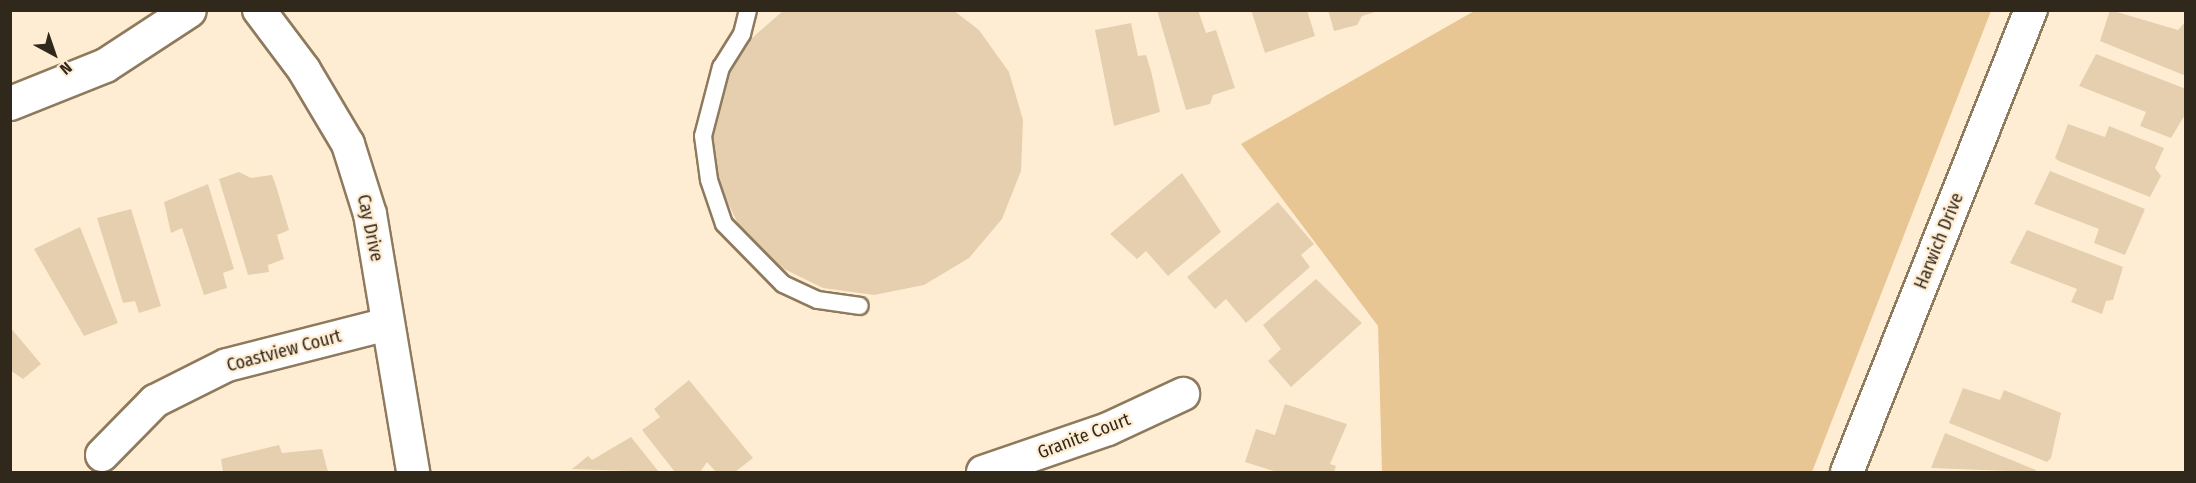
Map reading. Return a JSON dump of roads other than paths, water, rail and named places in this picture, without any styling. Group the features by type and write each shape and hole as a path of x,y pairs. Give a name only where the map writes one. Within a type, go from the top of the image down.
{"main road":[{"path":"10,103 105,65 189,10"}],"street":[{"name":"Cay Drive","path":"259,10 304,70 348,144 370,214 413,472"},
{"name":"Harwich Drive","path":"1847,472 2031,10"},
{"name":"Coastview Court","path":"102,455 156,401 226,365 388,324"},
{"name":"Granite Court","path":"982,472 1108,429 1183,394"}],"lane":[{"path":"748,10 742,34 721,67 703,136 709,180 723,224 783,284 818,300 860,306"}]}
